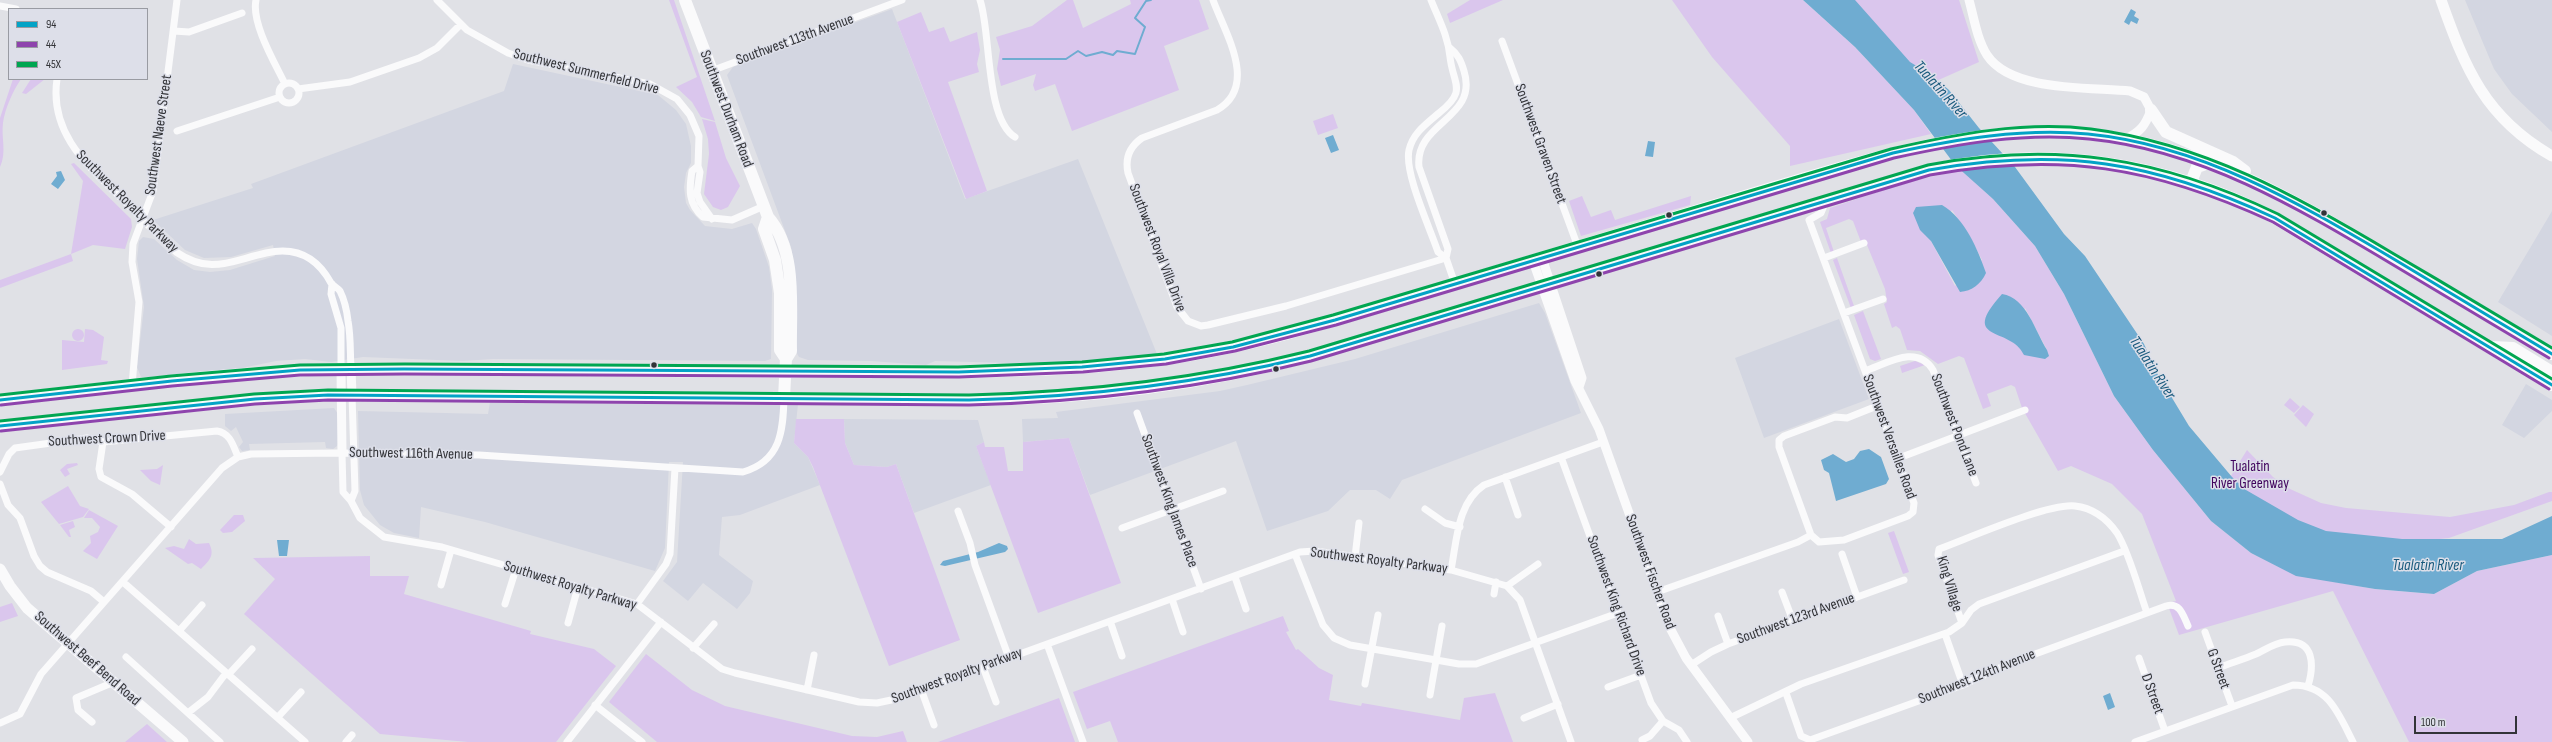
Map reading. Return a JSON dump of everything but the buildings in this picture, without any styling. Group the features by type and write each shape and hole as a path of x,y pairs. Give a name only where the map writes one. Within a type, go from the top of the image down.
{"main road":[{"name":"Southwest Durham Road","path":"685,0 766,211 764,229 778,271 780,350 786,359 784,372 784,398"},
{"path":"2441,0 2462,57 2482,93 2518,133 2552,156"},
{"path":"2151,110 2166,132 2233,162 2253,179"},
{"path":"0,400 283,371 346,369 1021,372 1089,368 1168,358 1285,334 1891,154 1960,138 2034,131 2088,134 2126,139 2178,151 2211,162 2253,179 2324,217 2552,354"},
{"path":"0,426 256,399 346,395 1009,399 1109,393 1169,386 1277,364 1929,170 1979,161 2017,158 2064,158 2138,167 2191,182 2233,197 2275,218 2552,386"},
{"path":"2191,182 2197,167 2211,162"},
{"path":"2490,347 2513,348 2552,372"},
{"name":"Southwest Beef Bend Road","path":"0,569 19,599 183,742"}],"street":[{"name":"Southwest Naeve Street","path":"132,386 139,302 132,254 133,244 153,191 177,0"},
{"path":"256,0 255,14 268,49 285,84"},
{"name":"Southwest Summerfield Drive","path":"436,0 460,25 487,44 518,57 650,84 670,93 685,107 696,127 700,144 698,166 700,172 697,193 700,202 712,219 732,220 766,211"},
{"name":"Southwest 113th Avenue","path":"711,71 902,0"},
{"path":"980,0 984,15 990,81 1004,123 1015,137"},
{"name":"Southwest Royal Villa Drive","path":"1213,0 1237,64 1239,77 1236,92 1227,103 1218,110 1142,138 1133,145 1127,157 1129,175 1177,307 1185,318 1195,324 1208,325 1286,306 1446,258"},
{"path":"1431,0 1450,48 1450,58 1457,82 1455,95 1447,107 1415,135 1408,160 1412,177 1438,252 1446,258"},
{"path":"1969,0 1987,54 1994,64 2011,76 2039,83 2135,92 2144,97 2151,110 2143,129 2126,139"},
{"path":"0,6 11,8"},
{"path":"174,31 189,32 242,13"},
{"path":"298,89 350,82 414,60 436,48 460,25"},
{"name":"Southwest Graven Street","path":"1502,41 1578,247"},
{"path":"1450,48 1458,54 1465,74 1464,98 1454,113 1423,142 1418,158 1448,249 1446,258 1455,284"},
{"name":"Southwest Royalty Parkway","path":"57,80 57,112 71,146 82,160 176,252 193,262 206,265 226,265 265,253 288,251 317,262 327,273 332,284 331,294 341,328 346,369 346,395 342,453 343,492 351,501 360,518 384,537 451,550 636,604 712,662 735,673 868,703 886,702 921,690 1295,554 1315,551 1451,570 1507,586 1520,600 1571,742"},
{"path":"285,84 293,84 298,89 298,97 293,102 285,102 280,97 280,89 285,84"},
{"path":"177,131 280,97"},
{"name":"Southwest Versailles Road","path":"1811,535 1819,542 1844,540 1913,512 1914,503 1899,458 1809,220 1821,213 1826,201"},
{"path":"1824,258 1864,243"},
{"name":"Southwest Fischer Road","path":"1538,260 1546,285 1582,378 1579,387 1603,442 1672,633 1691,665 1748,742"},
{"path":"1844,313 1883,298"},
{"name":"Southwest Pond Lane","path":"1865,371 1909,355 1918,356 1928,361 1959,436 1976,484"},
{"name":"Southwest Royalty Parkway","path":"346,395 354,454 355,491 351,501"},
{"name":"Southwest 116th Avenue","path":"0,723 20,714 41,674 222,468 238,457 251,454 342,453 479,455 738,472 758,466 767,459 778,442 782,430 784,398"},
{"path":"1657,592 1798,542 1811,535 1779,447 1779,440 1784,436 1835,417 1847,418 1872,408"},
{"path":"1899,458 2025,410"},
{"name":"Southwest King James Place","path":"1137,413 1201,589"},
{"name":"Southwest Crown Drive","path":"0,472 9,454 20,446 87,438 102,442 217,431 224,432 229,437 238,457"},
{"path":"102,442 98,469 102,476 132,494 171,527"},
{"path":"1451,570 1466,502 1474,492 1504,477 1603,442"},
{"name":"Southwest King Richard Drive","path":"1561,457 1651,703 1663,720 1679,730 1687,742"},
{"path":"636,604 666,564 670,554 675,468"},
{"path":"1504,477 1518,515"},
{"path":"0,484 8,505 18,514 40,566 47,572 91,591 104,602"},
{"path":"1122,528 1223,491"},
{"name":"King Village","path":"1730,718 1786,693 1801,684 1946,634 1962,623 1938,555 1939,549 2055,507 2076,506 2098,514 2108,521 2118,535 2147,613"},
{"path":"1425,509 1444,523 1460,527"},
{"path":"958,511 972,548 973,559 1009,658"},
{"path":"1355,557 1359,523"},
{"path":"441,585 451,550"},
{"path":"1962,623 1979,604 2124,551"},
{"path":"1295,554 1318,616 1327,632 1340,641 1437,660 1466,665 1476,664 1618,612"},
{"path":"1842,554 1857,597"},
{"path":"1507,586 1538,564"},
{"path":"505,604 516,569"},
{"path":"1235,577 1246,609"},
{"name":"Southwest 123rd Avenue","path":"1691,665 1711,652 1728,644 1904,580"},
{"path":"123,582 305,742"},
{"path":"1494,594 1496,582"},
{"path":"568,623 578,587"},
{"path":"1782,592 1793,621"},
{"path":"1172,599 1183,632"},
{"path":"178,631 202,605"},
{"name":"Southwest 124th Avenue","path":"1786,693 1802,736 1806,740 1814,739 1963,685 2008,664 2147,613 2174,605 2179,608 2188,626"},
{"path":"1365,684 1378,615"},
{"path":"1718,616 1728,644"},
{"path":"1110,621 1122,656"},
{"path":"567,742 661,622"},
{"path":"693,648 714,624"},
{"path":"1430,695 1442,626"},
{"name":"G Street","path":"2205,632 2232,706"},
{"path":"1946,634 1963,685"},
{"path":"2218,668 2273,645 2293,642 2304,647 2311,657 2313,669 2308,686"},
{"path":"1047,644 1083,742"},
{"path":"189,712 208,697 227,674 252,649"},
{"path":"807,690 814,655"},
{"path":"126,657 189,712 220,742"},
{"name":"D Street","path":"2139,658 2165,731"},
{"path":"983,667 996,702"},
{"path":"1608,687 1641,675"},
{"path":"92,722 78,710 76,698 114,682"},
{"path":"2135,742 2285,687 2308,686 2320,691 2333,703 2353,742"},
{"path":"921,690 934,725"},
{"path":"278,717 301,692"},
{"path":"1524,718 1558,704"},
{"path":"595,705 642,742"},
{"path":"1642,740 1650,736 1663,720"},
{"path":"346,742 352,736"}],"shaded area":[{"path":"2465,0 2552,0 2552,132 2512,94 2494,69"},
{"path":"892,9 965,199 1078,159 1157,354 1076,362 1009,363 935,361 926,365 871,361 808,360 799,357 796,352 794,264 791,247 727,75 733,67"},
{"path":"513,64 658,95 676,110 686,124 691,146 691,163 686,173 684,187 686,203 690,210 705,226 732,229 752,223 756,229 769,267 772,290 771,359 765,361 493,359 462,361 363,357 331,362 305,359 276,361 237,369 148,378 141,377 137,367 144,307 137,259 139,241 143,237 154,239 177,260 194,270 210,272 230,270 275,256 273,245 231,257 204,258 185,250 153,220 253,188 251,184 504,91"},
{"path":"2552,211 2552,336 2498,302"},
{"path":"1539,303 1545,313 1581,413 1402,480 1390,499 1376,490 1350,490 1328,511 1267,531 1236,441 1090,495 1069,438 1023,442 1022,419 1058,418 1056,412 1220,391 1247,385 1355,359"},
{"path":"1839,319 1869,399 1764,438 1735,358"},
{"path":"2526,384 2552,400 2552,411 2524,438 2502,425"},
{"path":"490,402 798,404 794,443 808,457 820,485 740,515 722,517 719,555 753,581 750,593 737,609 703,583 688,601 663,581 677,562 683,462 669,462 665,548 655,571 485,522 421,507 419,538 394,533 380,525 364,505 360,490 358,411 488,414"},
{"path":"334,408 338,414 339,441 337,446 333,449 326,448 325,442 249,444 250,450 242,451 239,447 243,442 236,427 231,431 225,426 225,414"},
{"path":"844,419 978,420 984,442 976,446 991,485 914,513 896,464 887,467 854,465 845,443"}],"green space":[{"path":"669,0 674,0 715,121 701,117 692,102 676,87 697,77"},
{"path":"1067,0 1073,0 1083,28 1131,4 1130,0 1199,0 1209,29 1164,46 1179,90 1072,131 1055,84 1035,91 1033,85 1036,74 1001,86 997,69 1000,50 996,37 1032,26"},
{"path":"1470,0 1503,0 1450,23 1447,14"},
{"path":"1672,0 1803,0 1855,47 1914,110 1931,134 1790,166 1790,146 1712,57"},
{"path":"1852,0 1959,0 1979,62 1925,86"},
{"path":"921,12 929,32 944,27 950,42 977,32 980,50 977,64 979,72 948,82 987,191 966,199 897,22"},
{"path":"13,80 20,80 10,100 4,117 3,156 0,167 0,118"},
{"path":"30,80 44,80 26,94 22,93"},
{"path":"1333,114 1338,128 1318,135 1313,121"},
{"path":"702,119 715,122 726,158 740,186 728,207 721,210 713,207 704,194 709,154 708,139"},
{"path":"74,163 131,219 132,227 125,249 93,245 71,254 83,181 71,164"},
{"path":"1961,170 1993,199 2035,246 2064,294 2114,396 2153,450 2211,521 2251,553 2296,575 2375,589 2434,594 2477,571 2552,555 2552,742 2409,742 2333,591 2179,635 2167,603 2176,601 2142,514 2112,484 2071,466 2058,471 2022,408 2015,387 2011,385 1987,394 1991,406 1983,409 1964,358 1959,356 1938,364 1920,351 1907,350 1900,329 1896,326 1892,328 1884,304 1887,302 1885,289 1865,240 1861,242 1853,221 1849,219 1826,228 1834,252 1831,253 1820,222 1827,219 1830,208 1904,183","holes":["1952,210 1969,235 1982,260 1955,286 1931,241","2025,308 2047,350 2021,348 2010,340"]},
{"path":"1582,196 1591,217 1611,210 1615,220 1691,196 1690,205 1581,236 1569,201"},
{"path":"71,254 73,261 0,288 0,280"},
{"path":"1837,258 1854,306 1851,308 1833,260"},
{"path":"1863,311 1881,359 1875,361 1870,359 1854,315"},
{"path":"76,329 80,329 84,335 80,341 76,341 72,337 72,333"},
{"path":"85,329 93,330 104,337 101,360 108,361 107,364 62,370 62,340 84,342"},
{"path":"1915,361 1925,365 1902,373 1900,366"},
{"path":"2290,398 2300,407 2294,413 2284,405"},
{"path":"2303,405 2314,414 2306,427 2294,415"},
{"path":"796,419 844,419 845,443 854,465 887,467 896,464 960,640 889,666 813,467 808,457 794,443"},
{"path":"1069,438 1121,583 1038,613 976,446 984,442 985,447 1004,447 1008,471 1023,471 1023,442"},
{"name":"Tualatin River Greenway","path":"2247,450 2273,477 2290,489 2321,503 2346,508 2450,517 2514,505 2549,492 2552,492 2552,501 2449,538 2420,541 2347,537 2290,521 2229,479"},
{"path":"77,463 78,465 67,469 70,474 65,477 60,470 67,464"},
{"path":"163,465 160,485 151,481 140,470 157,469"},
{"path":"68,486 80,506 89,509 83,517 59,524 41,502"},
{"path":"89,510 118,526 97,559 83,551 91,543 90,536 98,532 100,527 92,518 84,518"},
{"path":"234,515 243,515 245,521 232,532 223,533 220,530"},
{"path":"73,521 75,527 69,530 71,537 69,537 60,525"},
{"path":"1894,531 1909,572 1903,574 1888,533"},
{"path":"189,539 196,544 209,543 211,547 211,557 201,569 192,563 188,564 165,548 174,546 184,549"},
{"path":"370,556 370,576 409,576 404,594 531,631 530,634 594,649 616,666 556,742 468,742 380,734 244,614 275,579 253,558"},
{"path":"12,603 18,616 0,622 0,607"},
{"path":"1283,616 1289,631 1286,632 1296,650 1298,649 1319,668 1333,675 1329,700 1361,706 1362,703 1460,720 1464,698 1495,693 1513,742 1118,742 1110,721 1087,729 1073,692"},
{"path":"646,654 692,690 725,706 852,736 877,737 903,731 907,742 657,742 609,702"},
{"path":"1059,698 1075,742 938,742"},
{"path":"147,724 167,742 125,742"}],"water":[{"name":"Tualatin River","path":"1803,0 1855,0 1910,62 1933,76 1949,90 1979,128 2015,167 2064,234 2085,256 2144,344 2157,373 2189,426 2232,477 2246,490 2298,520 2326,531 2402,539 2502,539 2552,516 2552,555 2477,571 2434,594 2375,589 2296,576 2251,553 2211,521 2153,450 2114,396 2064,294 2035,246 1993,199 1955,165 1914,110 1855,47"},
{"path":"2131,9 2136,12 2134,16 2139,19 2137,24 2131,21 2129,25 2124,22"},
{"path":"1333,135 1339,150 1331,153 1325,138"},
{"path":"1648,141 1655,142 1653,157 1645,156"},
{"path":"61,171 65,180 58,189 51,184 57,176 56,172"},
{"path":"1942,205 1957,218 1970,235 1986,273 1976,286 1968,290 1960,292 1931,241 1920,230 1913,213 1916,207"},
{"path":"2002,294 2011,297 2024,308 2047,350 2049,356 2045,359 2024,355 2018,346 1992,332 1986,327 1985,320 1990,310"},
{"path":"1869,449 1881,457 1889,479 1886,484 1836,501 1829,473 1824,470 1821,460 1833,454 1846,462 1854,459 1860,451"},
{"path":"277,540 289,540 287,556 279,556"},
{"path":"999,543 1007,546 1008,549 1005,552 945,566 940,565 943,561 978,552"},
{"path":"2110,693 2115,707 2108,710 2103,696"}],"waterway":[{"path":"1003,59 1066,59 1078,51 1086,56 1102,52 1113,55 1117,51 1135,54 1145,27 1135,18 1146,1 1151,0"}],"transit line":[{"name":"45X","path":"0,395 171,376 300,365 405,364 958,367 1082,362 1164,354 1232,342 1333,315 1891,149 1940,138 1990,130 2041,127 2091,129 2132,136 2172,146 2249,175 2322,212 2552,348"},
{"name":"94","path":"0,400 172,381 300,370 404,369 959,372 1082,367 1165,359 1233,347 1335,320 1893,153 1965,139 2039,132 2088,134 2129,140 2169,150 2208,163 2246,179 2284,197 2356,237 2552,354"},
{"name":"44","path":"1,405 172,386 300,375 404,374 959,377 1083,372 1166,364 1235,351 1336,325 1894,158 1966,144 2015,138 2040,137 2089,139 2130,145 2170,155 2208,168 2246,184 2319,222 2549,358"},
{"name":"45X","path":"0,421 254,394 328,390 969,395 1055,391 1140,382 1225,369 1309,351 1928,165 1975,158 2020,155 2064,155 2107,159 2149,167 2192,179 2234,195 2278,214 2552,379"},
{"name":"94","path":"0,426 255,399 328,395 969,400 1055,396 1141,387 1225,374 1310,356 1929,170 1977,163 2022,160 2064,160 2106,164 2147,172 2188,183 2231,199 2275,218 2552,385"},
{"name":"44","path":"1,431 255,404 328,400 969,405 1056,401 1142,392 1227,379 1311,361 1930,175 1977,168 2022,165 2064,165 2105,169 2146,176 2187,188 2229,203 2273,222 2549,389"}]}
